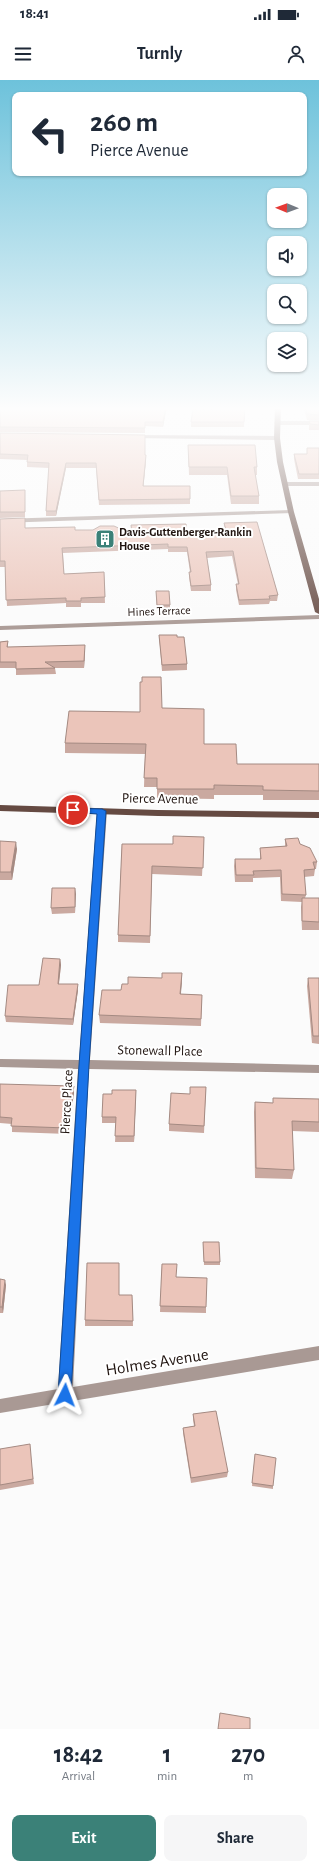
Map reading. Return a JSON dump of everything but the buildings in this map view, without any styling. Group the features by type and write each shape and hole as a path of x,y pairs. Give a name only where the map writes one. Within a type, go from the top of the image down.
{"main road":[{"path":"285,484 291,512 319,612"},
{"name":"Pierce Avenue","path":"0,808 319,815"}],"street":[{"path":"285,484 319,484"},
{"path":"0,521 291,512"},
{"name":"Hines Terrace","path":"0,628 319,617"},
{"name":"Pierce Place","path":"65,1395 84,1065 102,811"},
{"name":"Stonewall Place","path":"0,1063 319,1069"},
{"name":"Holmes Avenue","path":"0,1406 319,1353"}],"place":[{"name":"Davis-Guttenberger-Rankin House","path":"105,539"}],"route":[{"path":"65,1395 84,1065 102,811 73,810"}]}
